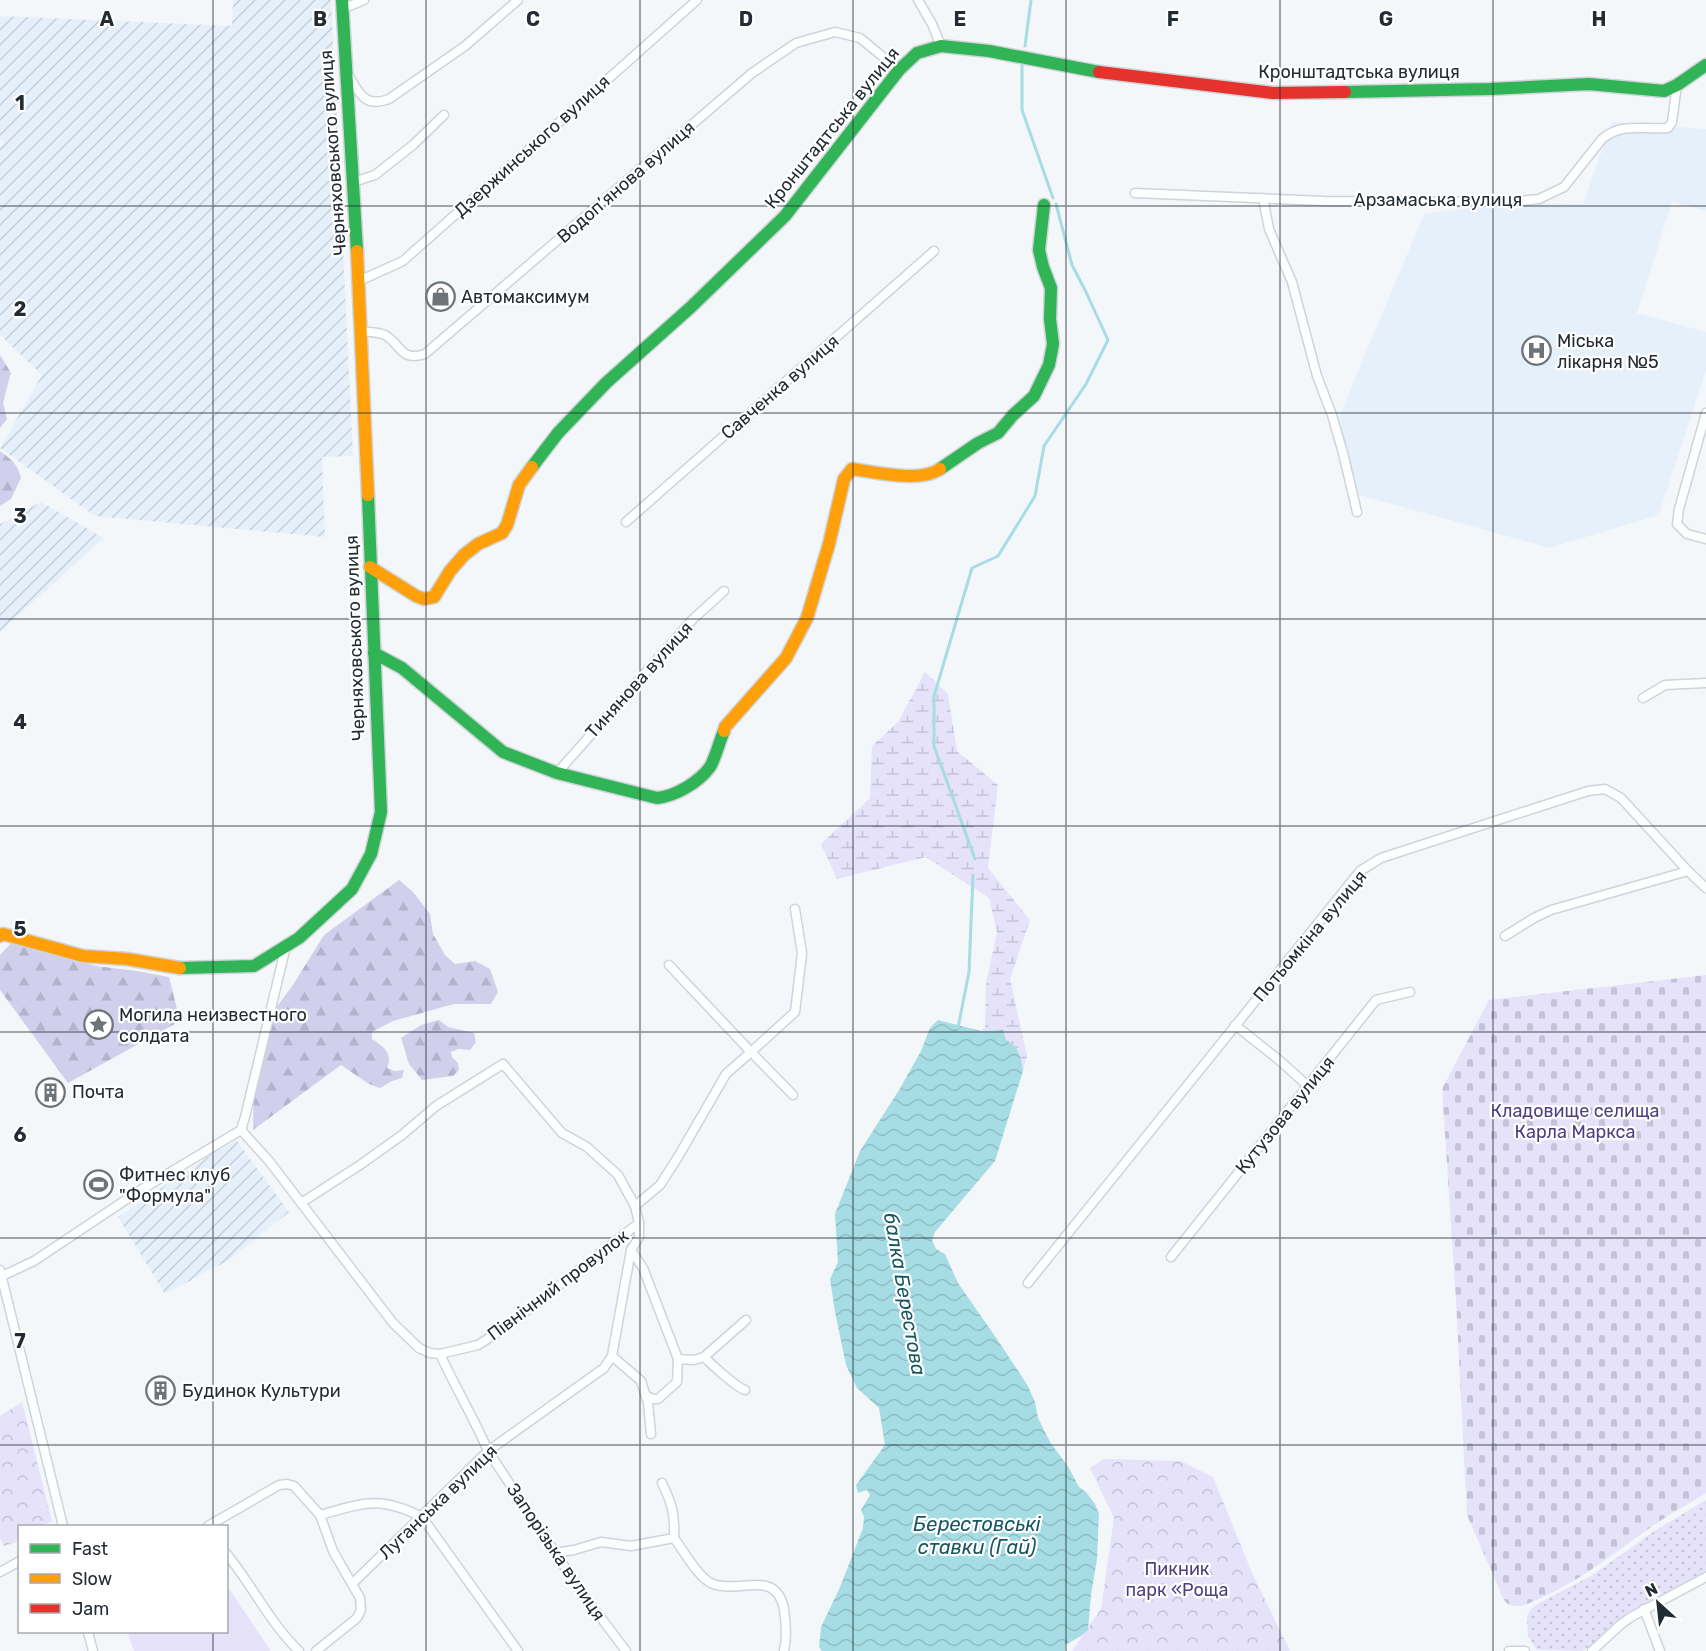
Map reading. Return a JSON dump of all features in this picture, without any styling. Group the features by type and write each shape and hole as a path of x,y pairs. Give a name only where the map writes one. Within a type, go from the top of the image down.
{"street":[{"path":"342,5 364,0"},
{"path":"346,70 361,96 369,102 379,103 389,99 465,46 518,0"},
{"name":"Дзержинського вулиця","path":"359,281 402,261 697,0"},
{"path":"918,0 941,46"},
{"name":"Черняховського вулиця","path":"2,935 83,956 127,959 184,969 254,966 304,933 352,889 371,854 381,812 359,281 342,5"},
{"name":"Водоп’янова вулиця","path":"361,331 384,335 405,354 414,357 425,354 752,74 796,43 835,32 860,38 899,70"},
{"name":"Кронштадтська вулиця","path":"370,567 416,596 434,597 464,555 478,544 502,533 507,525 519,485 558,433 606,383 691,307 785,216 899,70 917,53 941,46 989,51 1108,74 1273,93 1490,89 1589,84 1664,91 1706,65"},
{"name":"Арзамаська вулиця","path":"1135,193 1324,201 1511,202 1539,199 1564,187 1609,133 1618,129 1668,128 1672,122 1677,85"},
{"path":"353,182 375,175 413,145 444,115"},
{"path":"1263,198 1269,229 1292,282 1317,376 1335,424 1357,512"},
{"path":"374,653 402,668 503,752 556,773 657,798 667,797 696,781 710,766 725,727 786,658 807,618 829,544 844,479 852,469 906,476 934,474 978,443 998,433 1013,414 1034,396 1049,365 1053,344 1050,319 1051,288 1039,250 1044,206"},
{"name":"Савченка вулиця","path":"626,522 934,251"},
{"path":"1706,413 1679,509 1677,524 1687,534 1706,539"},
{"name":"Тинянова вулиця","path":"556,773 693,619 724,591"},
{"path":"1643,698 1665,685 1706,683"},
{"name":"Потьомкіна вулиця","path":"1028,1283 1360,871 1381,858 1588,790 1605,789 1621,798 1706,888"},
{"path":"1505,936 1551,910 1688,871"},
{"path":"635,1206 660,1185 726,1074 795,1012 802,953 795,909"},
{"path":"63,1525 1,1274 34,1262 139,1191 241,1130 286,946"},
{"path":"669,965 793,1095"},
{"name":"Кутузова вулиця","path":"1171,1257 1377,1000 1410,992"},
{"path":"1235,1025 1308,1086"},
{"path":"302,1203 360,1166 436,1106 503,1064 562,1133 587,1147 618,1175 635,1206 639,1237 631,1251 612,1356 641,1381 647,1396 651,1434"},
{"path":"241,1130 269,1161 393,1323 419,1348 440,1354"},
{"name":"Північний провулок","path":"440,1354 478,1345 506,1327 639,1223"},
{"path":"631,1251 643,1268 678,1359 677,1382 658,1399 647,1396"},
{"path":"678,1359 694,1360 704,1357 746,1320"},
{"name":"Запорізька вулиця","path":"440,1354 488,1451 555,1552 626,1651"},
{"name":"Луганська вулиця","path":"352,1584 488,1451 604,1368 612,1356"},
{"path":"704,1357 745,1390"},
{"path":"662,1483 672,1506 675,1522 674,1538 701,1574 712,1584 771,1587 782,1598 786,1622 784,1651"},
{"path":"211,1525 279,1485 287,1484 294,1486 320,1515 333,1551 360,1598 361,1610 357,1618 316,1651"},
{"path":"320,1515 365,1502 389,1503 422,1517 518,1651"},
{"path":"555,1552 574,1550 601,1542 631,1546 674,1538"},
{"path":"228,1555 284,1636 299,1651"},
{"path":"0,1572 18,1562"},
{"path":"1592,1651 1620,1625 1644,1609 1706,1577"},
{"path":"1644,1609 1660,1651"},
{"path":"88,1633 93,1651"},
{"path":"1509,1651 1525,1651"}],"shaded area":[{"path":"233,0 331,0 353,456 322,457 325,537 95,516 0,448 42,375 0,335 0,148 4,143 0,139 0,16 232,26"},
{"name":"Міська лікарня №5","path":"1612,122 1706,129 1706,211 1672,202 1637,313 1706,332 1706,370 1659,515 1549,548 1356,494 1338,419 1424,214 1509,203 1583,204"},
{"path":"41,502 104,538 0,632 0,524"},
{"path":"237,1141 289,1212 229,1260 165,1294 118,1217 221,1148"}],"green space":[{"path":"0,355 11,373 3,402 7,419 0,428"},
{"path":"0,451 14,462 21,478 11,499 0,506"},
{"path":"925,672 948,694 957,751 998,785 988,868 1030,920 1010,979 1027,1056 1023,1071 1019,1052 1006,1040 1003,1030 981,1031 985,1027 986,983 997,932 989,898 926,857 837,879 821,844 870,798 872,746 898,722"},
{"path":"399,880 413,892 430,914 433,934 445,955 455,964 475,961 490,969 498,992 491,1004 454,1004 393,1021 372,1032 372,1039 388,1054 387,1068 395,1071 404,1070 402,1078 380,1088 369,1084 341,1065 253,1130 254,1067 269,1017 293,985 324,935"},
{"path":"11,943 96,966 169,977 180,1021 68,1083 0,990 0,955"},
{"name":"Кладовище селища Карла Маркса","path":"1706,975 1706,1493 1660,1521 1571,1582 1528,1604 1512,1606 1502,1597 1467,1515 1442,1089 1489,1000"},
{"path":"439,1020 448,1027 474,1033 476,1042 470,1050 458,1049 451,1052 452,1057 458,1063 459,1070 453,1076 422,1080 409,1064 401,1038 421,1025"},
{"path":"22,1402 52,1521 44,1525 18,1525 18,1541 4,1546 0,1539 0,1416"},
{"name":"Пикник парк «Роща","path":"1104,1459 1181,1461 1213,1477 1252,1573 1290,1651 1072,1651 1101,1609 1114,1518 1090,1468"},
{"path":"1706,1500 1706,1572 1629,1613 1596,1643 1582,1651 1537,1650 1528,1636 1527,1616 1530,1610 1591,1576 1656,1530"},
{"path":"228,1587 271,1651 134,1651 127,1633 228,1633"}],"water":[{"name":"Берестовські ставки (Гай)","path":"938,1020 981,1031 1003,1030 1006,1040 1019,1052 1021,1061 1023,1071 995,1161 935,1232 932,1240 936,1249 945,1254 958,1283 1028,1386 1035,1402 1038,1418 1050,1442 1069,1468 1079,1487 1095,1504 1099,1514 1097,1559 1088,1630 1065,1645 1065,1651 822,1651 819,1647 821,1627 840,1587 863,1528 864,1517 861,1510 870,1495 867,1490 858,1493 856,1485 885,1445 879,1408 857,1388 846,1365 830,1279 838,1262 835,1214 860,1151 899,1090 921,1051 930,1028"}],"waterway":[{"name":"балка Берестова","path":"1025,46 1031,0"},
{"name":"балка Берестова","path":"1022,61 1022,110 1053,198"},
{"name":"балка Берестова","path":"975,859 934,746 934,696 972,568 998,556 1035,496 1044,446 1086,384 1108,340 1072,265 1056,204"},
{"name":"балка Берестова","path":"958,1028 969,972 973,875"}],"traffic: fast":[{"path":"342,0 357,251"},
{"path":"532,467 558,433 606,383 691,307 785,216 899,70 917,53 941,46 989,51 1099,72"},
{"path":"1345,92 1589,84 1664,91 1706,65"},
{"path":"940,469 978,443 998,433 1013,415 1034,396 1049,365 1053,344 1050,319 1051,288 1039,250 1044,205"},
{"path":"180,968 254,966 299,938 352,889 371,854 381,812 368,495"},
{"path":"374,653 402,668 503,752 557,773 657,798 679,791 705,773 712,763 724,731"}],"traffic: slow":[{"path":"357,251 368,495"},
{"path":"370,567 416,596 424,599 434,597 450,571 464,555 478,544 502,533 507,525 519,485 532,467"},
{"path":"724,731 725,727 786,658 807,618 829,544 844,479 852,469 910,476 932,473 940,469"},
{"path":"0,936 3,934 83,956 127,959 180,968"}],"traffic: jam":[{"path":"1099,72 1273,93 1345,92"}],"place":[{"name":"Автомаксимум","path":"440,297"},
{"name":"Міська лікарня №5","path":"1536,351"},
{"name":"Могила неизвестного солдата","path":"98,1025"},
{"name":"Почта","path":"51,1092"},
{"name":"Фитнес клуб \"Формула\"","path":"98,1185"},
{"name":"Будинок Культури","path":"161,1391"}]}
